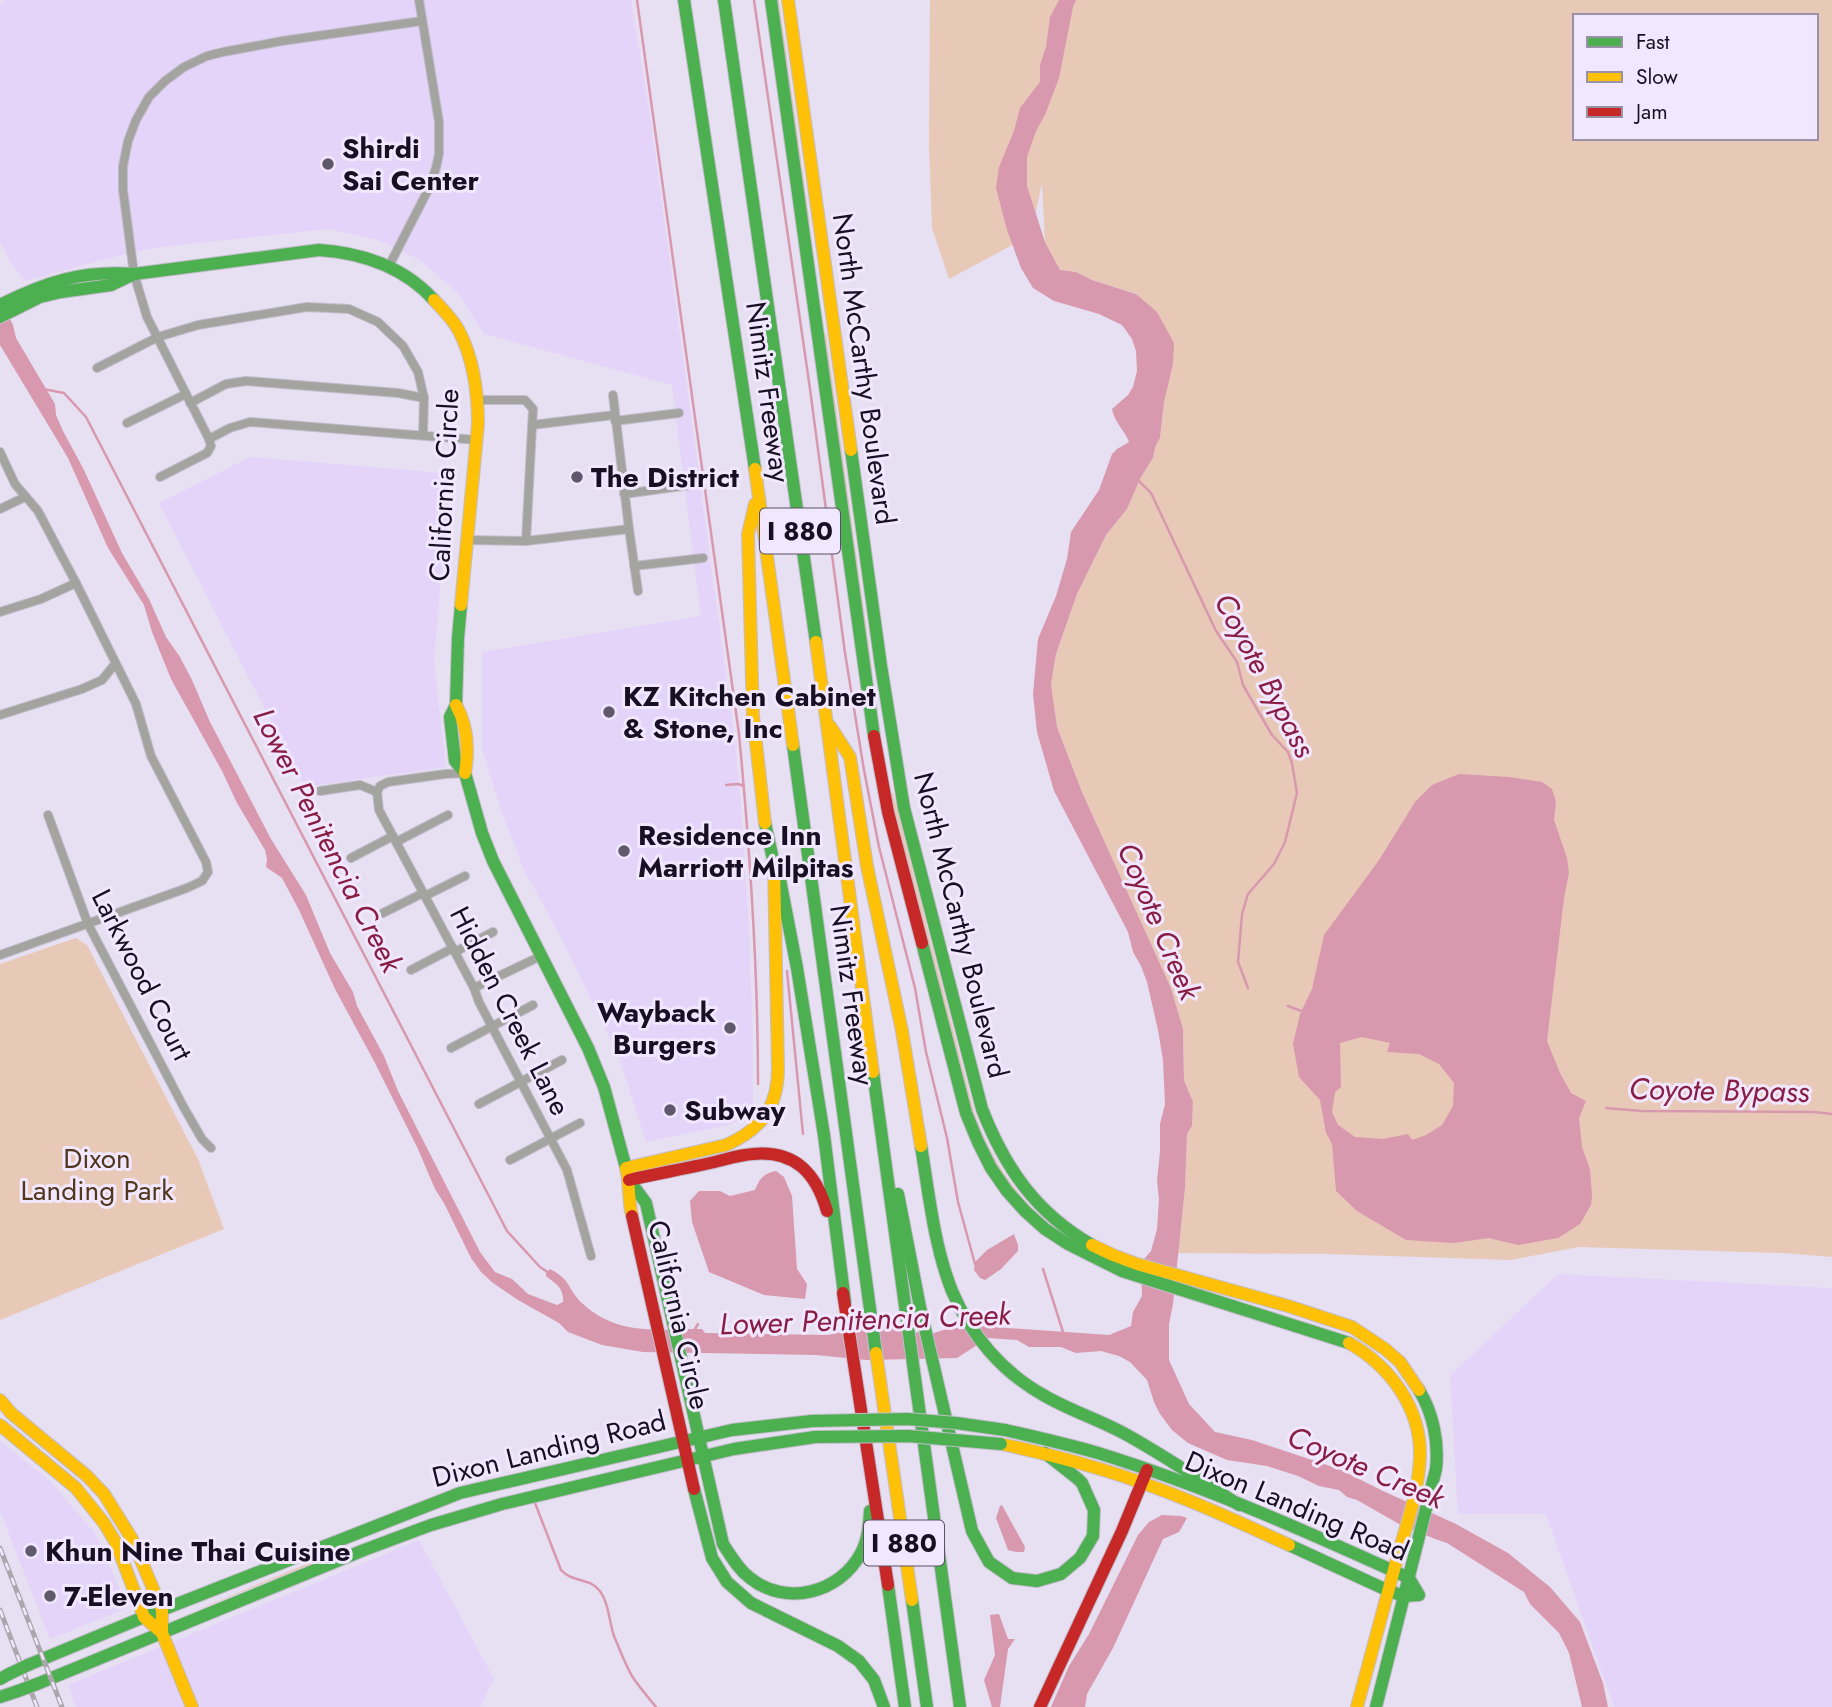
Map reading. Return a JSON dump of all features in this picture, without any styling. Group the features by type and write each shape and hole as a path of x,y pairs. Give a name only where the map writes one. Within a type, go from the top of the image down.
{"main road":[{"name":"Nimitz Freeway","path":"684,0 746,401 927,1707"},
{"name":"Nimitz Freeway","path":"724,0 827,722 960,1707"},
{"name":"North McCarthy Boulevard","path":"771,0 879,770 965,1114 992,1171 1022,1209 1049,1233 1089,1258 1239,1293 1352,1327 1393,1354 1415,1380 1422,1394 1433,1424 1437,1453 1430,1496 1409,1578"},
{"name":"North McCarthy Boulevard","path":"788,0 898,776 982,1109 998,1150 1023,1187 1054,1219 1079,1238 1122,1265 1345,1341 1370,1355 1382,1366 1407,1401 1419,1441 1415,1491 1357,1707"},
{"name":"California Circle","path":"20,301 40,286 78,276 109,271 134,274 319,250 344,252 389,266 426,291 457,329 475,375 478,400 477,440 458,638 456,705 464,716 468,756 465,773 473,805 493,862 588,1048 616,1126 628,1174 629,1205 712,1558 727,1582 751,1603 849,1653 859,1661 874,1680 884,1707"},
{"path":"0,305 20,301"},
{"path":"0,317 20,301"},
{"path":"815,320 832,317"},
{"path":"757,494 748,534 753,716 765,821 790,930 822,1123 845,1302 905,1707"},
{"path":"850,569 867,566"},
{"path":"827,722 850,757 867,866 902,1031 944,1270 955,1300 970,1328 993,1356 1016,1377 1045,1397 1110,1426 1239,1505"},
{"path":"628,1174 740,1139 757,1126 769,1109 777,1090 778,1068 774,864"},
{"path":"916,921 932,916"},
{"path":"872,1063 919,1303 975,1541 987,1561 995,1568 1025,1581 1047,1580 1067,1571 1084,1555 1093,1535 1094,1513 1088,1493 1075,1475 1045,1453"},
{"path":"628,1174 752,1154 771,1153 792,1159 807,1169 819,1187 826,1206 845,1302"},
{"name":"California Circle","path":"628,1174 646,1203 723,1544 734,1562 751,1579 783,1592 819,1590 842,1578 865,1548 868,1538 870,1517 867,1450"},
{"path":"1345,1341 1352,1327"},
{"path":"0,1400 11,1413 88,1476 104,1494 132,1539 162,1610 162,1633 192,1707"},
{"name":"Dixon Landing Road","path":"0,1697 430,1525 502,1504 734,1448 815,1437 908,1434 957,1438 1001,1444 1096,1466 1198,1505 1389,1591 1404,1596 1419,1595 1409,1578 1394,1571 1239,1505 1086,1450 1005,1430 956,1423 907,1419 811,1421 732,1430 683,1440 460,1493 144,1617 5,1677"},
{"path":"0,1425 76,1488 104,1523 116,1543 144,1617 162,1633"},
{"path":"1040,1707 1147,1470"},
{"path":"1376,1707 1404,1596"}],"street":[{"path":"389,266 427,192 439,154 439,122 419,0"},
{"path":"160,477 207,453 211,446 147,317 134,274 123,190 123,166 128,141 149,97 184,67 207,56 422,21"},
{"path":"97,368 158,337 198,325 307,307 349,309 378,322 404,346 418,372 424,398 423,435"},
{"path":"190,403 226,384 246,380 398,393 424,398"},
{"path":"127,423 186,394"},
{"path":"613,395 638,591"},
{"path":"478,400 525,400 533,409 526,541"},
{"path":"532,425 679,413"},
{"path":"209,439 230,428 250,422 477,440"},
{"path":"0,452 15,484 38,511 136,704 151,756 206,862 208,873 202,881 0,955"},
{"path":"624,494 690,485"},
{"path":"0,509 25,497"},
{"path":"467,540 526,541 629,529"},
{"path":"634,566 703,558"},
{"path":"0,612 41,599 76,583"},
{"path":"0,715 82,689 102,680 116,664"},
{"path":"320,791 360,785 377,792 380,786 388,782 465,773"},
{"name":"Hidden Creek Lane","path":"377,792 379,810 567,1170 591,1256"},
{"path":"351,858 448,815"},
{"name":"Larkwood Court","path":"48,816 88,923 172,1085 202,1139 211,1148"},
{"path":"383,912 465,876"},
{"path":"411,970 493,932"},
{"path":"474,988 541,956"},
{"path":"451,1048 533,1005"},
{"path":"479,1104 562,1060"},
{"path":"510,1160 580,1123"}],"shaded area":[{"path":"5,0 631,0 650,115 740,792 749,929 753,1108 733,1124 646,1142 619,1057 562,939 523,868 482,749 482,652 701,616 672,385 484,334 458,293 420,260 378,240 328,229 154,248 25,281 0,242 0,5"},
{"path":"1059,0 1076,0 1059,78 1027,157 1027,186 1045,242 1060,270 1076,272 1136,294 1157,312 1174,343 1160,438 1153,458 1127,509 1106,535 1077,594 1056,654 1051,684 1057,727 1082,792 1171,988 1183,1029 1184,1080 1193,1102 1192,1126 1187,1134 1185,1188 1169,1324 1169,1360 1189,1404 1215,1432 1252,1440 1339,1469 1456,1524 1508,1553 1550,1587 1580,1622 1603,1683 1608,1707 1582,1707 1569,1653 1559,1633 1530,1604 1524,1592 1447,1543 1399,1524 1347,1497 1339,1490 1319,1486 1267,1466 1227,1460 1188,1443 1172,1430 1160,1414 1147,1380 1130,1362 1119,1356 1101,1351 1076,1353 1061,1347 1029,1347 1017,1340 988,1338 957,1358 867,1360 816,1355 643,1352 602,1345 568,1332 559,1323 493,1283 471,1258 375,1063 335,989 299,910 282,878 266,867 265,850 171,679 144,605 108,548 68,458 0,345 0,299 13,325 16,338 55,404 56,415 63,431 122,553 192,680 210,722 271,839 306,895 330,953 353,992 357,1006 384,1056 398,1091 480,1252 495,1272 512,1279 528,1294 557,1305 563,1302 563,1297 559,1287 546,1276 550,1269 562,1277 578,1299 596,1314 624,1326 639,1329 828,1335 872,1325 909,1332 934,1333 950,1328 980,1326 1109,1335 1131,1326 1133,1312 1142,1296 1141,1268 1151,1251 1157,1229 1160,1124 1165,1104 1163,1060 1147,982 1133,952 1128,932 1054,791 1037,732 1033,694 1038,639 1056,596 1067,559 1071,532 1099,490 1112,454 1129,442 1112,409 1133,387 1137,371 1136,351 1132,339 1122,325 1099,314 1054,301 1033,288 1021,268 996,188 999,167 1020,108 1040,82 1040,65 1046,47 1050,17"},
{"path":"250,457 454,474 452,498 447,508 434,660 446,767 305,787 159,503"},
{"path":"1459,774 1509,777 1542,782 1552,789 1556,802 1554,820 1567,858 1569,873 1547,1041 1571,1093 1586,1101 1579,1118 1582,1147 1590,1169 1592,1195 1591,1205 1580,1224 1558,1238 1518,1245 1489,1238 1453,1243 1406,1240 1357,1211 1336,1191 1332,1144 1326,1133 1320,1100 1299,1077 1293,1044 1300,1014 1312,989 1324,935 1379,860 1415,802 1432,785","holes":["1362,1037 1390,1043 1387,1052 1419,1054 1439,1064 1454,1083 1453,1106 1442,1125 1412,1140 1408,1134 1383,1139 1355,1137 1338,1125 1332,1112 1335,1092 1341,1087 1340,1043"]},
{"path":"776,1171 784,1177 792,1196 797,1269 807,1284 805,1299 764,1295 709,1272 692,1222 690,1201 699,1191 720,1191 730,1196 755,1190 762,1177"},
{"path":"1014,1234 1018,1251 1001,1269 985,1280 980,1278 974,1270 975,1262 987,1250"},
{"path":"1558,1274 1832,1288 1832,1707 1614,1707 1546,1514 1458,1514 1450,1376"},
{"path":"0,1441 51,1482 95,1533 128,1608 50,1639 0,1511"},
{"path":"1002,1505 1025,1547 1024,1552 1008,1550 996,1518"},
{"path":"1162,1515 1187,1518 1179,1532 1163,1539 1113,1648 1087,1694 1085,1707 1051,1707 1069,1666 1089,1634 1138,1535 1149,1522"},
{"path":"419,1540 494,1679 480,1707 76,1707 68,1685"},
{"path":"999,1614 1008,1639 1015,1639 1008,1649 1000,1707 992,1707 984,1680 995,1655 990,1615"}],"green space":[{"path":"773,0 779,0 821,303 810,226 801,194"},
{"path":"930,0 1832,0 1832,1257 1578,1247 1511,1260 1327,1254 1178,1253 1187,1134 1192,1126 1193,1102 1184,1080 1183,1029 1171,988 1082,792 1057,727 1051,684 1056,654 1077,594 1106,535 1127,509 1153,458 1154,448 1160,438 1164,402 1137,294 1076,272 1060,270 1045,242 1042,183 1031,235 949,279 932,228 929,144"},
{"path":"823,334 826,334 872,668 868,669"},
{"path":"893,793 974,1111 997,1161 1028,1204 1068,1238 1116,1264 1203,1291 1125,1268 1100,1258 1077,1246 1036,1217 1018,1199 989,1158 968,1111 887,794"},
{"name":"Dixon Landing Park","path":"76,938 87,945 198,1159 224,1229 0,1320 0,964"},
{"path":"367,1536 348,1544 334,1555 177,1618 304,1565 316,1555"}],"waterway":[{"path":"637,0 739,734 753,909 758,1084"},
{"path":"754,0 845,653 864,770 879,847 915,988 958,1202 975,1264"},
{"name":"Lower Penitencia Creek","path":"43,389 64,393 86,417 507,1231 540,1267 549,1273"},
{"name":"Coyote Bypass","path":"1139,481 1151,493 1216,631 1237,662 1243,685 1272,735 1288,752 1292,763 1297,793 1285,842 1274,864 1248,894 1242,914 1238,962 1248,988"},
{"path":"726,785 744,786"},
{"path":"787,971 803,1134"},
{"name":"Coyote Bypass","path":"1288,1006 1304,1012"},
{"name":"Coyote Bypass","path":"1606,1108 1832,1114"},
{"path":"1043,1269 1063,1332"},
{"path":"695,1329 698,1324"},
{"path":"535,1503 561,1570 599,1590 605,1600 614,1636 627,1667 656,1707"}],"railway":[{"path":"0,1548 62,1707"},
{"path":"0,1610 37,1707"}],"traffic: fast":[{"path":"684,0 755,469"},
{"path":"724,0 816,642"},
{"path":"771,0 874,736"},
{"path":"0,305 49,284 81,276 134,274 319,250 351,254 396,270 434,300"},
{"path":"0,317 40,297 111,285 134,274"},
{"path":"851,450 904,808 982,1109 1001,1151 1025,1187 1054,1219 1092,1245"},
{"path":"461,605 456,705 450,717 455,761 465,773 493,861 588,1048 604,1087 626,1168"},
{"path":"793,745 876,1353"},
{"path":"765,823 780,880 797,968 824,1135 845,1302"},
{"path":"922,943 966,1113 991,1168 1025,1211 1045,1229 1068,1244 1122,1271 1349,1343"},
{"path":"873,1072 960,1707"},
{"path":"921,1146 933,1220 946,1274 969,1323 990,1352 1030,1387 1127,1435 1239,1505"},
{"path":"629,1180 646,1203 723,1544 735,1562 750,1578 764,1587 780,1592 811,1591 826,1586 852,1567 861,1553 867,1538 870,1511"},
{"path":"898,1194 920,1307 972,1531 989,1562 1012,1578 1037,1581 1061,1574 1080,1558 1093,1536 1094,1510 1082,1483 1045,1453"},
{"path":"1376,1707 1436,1469 1434,1428 1419,1390"},
{"path":"812,1421 907,1419 1005,1430"},
{"path":"28,1665 460,1493 732,1430 812,1421"},
{"path":"1005,1430 1098,1453 1217,1495 1409,1578 1419,1595 1404,1596 1389,1591 1289,1545"},
{"path":"815,1437 908,1436 1001,1444"},
{"path":"37,1684 431,1525 502,1504 734,1449 815,1437"},
{"path":"694,1489 712,1558 727,1582 751,1603 838,1646 859,1661 874,1680 884,1707"},
{"path":"888,1585 905,1707"},
{"path":"912,1600 927,1707"},
{"path":"9,1674 28,1665"},
{"path":"0,1679 9,1674"},
{"path":"18,1691 37,1684"},
{"path":"0,1697 18,1691"}],"traffic: slow":[{"path":"788,0 851,450"},
{"path":"434,300 454,322 464,342 472,364 477,400 478,424 461,605"},
{"path":"755,469 793,745"},
{"path":"755,504 748,534 753,716 765,823"},
{"path":"816,642 873,1072"},
{"path":"456,705 466,738 465,773"},
{"path":"830,726 850,757 867,866 902,1031 921,1146"},
{"path":"632,1216 626,1168 726,1145 749,1132 766,1115 771,1105 778,1068 774,864"},
{"path":"1092,1245 1137,1264 1288,1306 1352,1327 1400,1362 1419,1390"},
{"path":"1349,1343 1378,1364 1400,1390 1415,1421 1420,1456 1414,1498 1357,1707"},
{"path":"876,1353 912,1600"},
{"path":"0,1400 11,1413 87,1476 104,1494 132,1539 162,1610 162,1633 192,1707"},
{"path":"0,1425 76,1488 104,1523 116,1543 144,1617 162,1633"},
{"path":"1001,1444 1075,1462 1148,1485 1289,1545"}],"traffic: jam":[{"path":"874,736 888,812 922,943"},
{"path":"629,1180 742,1155 781,1156 792,1160 810,1175 827,1211"},
{"path":"632,1216 694,1489"},
{"path":"843,1293 888,1585"},
{"path":"1040,1707 1122,1531 1147,1470"}],"place":[{"name":"Shirdi Sai Center","path":"328,164"},
{"name":"The District","path":"577,477"},
{"name":"KZ Kitchen Cabinet & Stone, Inc","path":"609,712"},
{"name":"Residence Inn Marriott Milpitas","path":"624,851"},
{"name":"Wayback Burgers","path":"730,1028"},
{"name":"Subway","path":"670,1110"},
{"name":"Khun Nine Thai Cuisine","path":"31,1551"},
{"name":"7-Eleven","path":"50,1596"}],"water label":[{"name":"Coyote Creek","path":"1159,921"},
{"name":"Coyote Creek","path":"1366,1467"}]}
